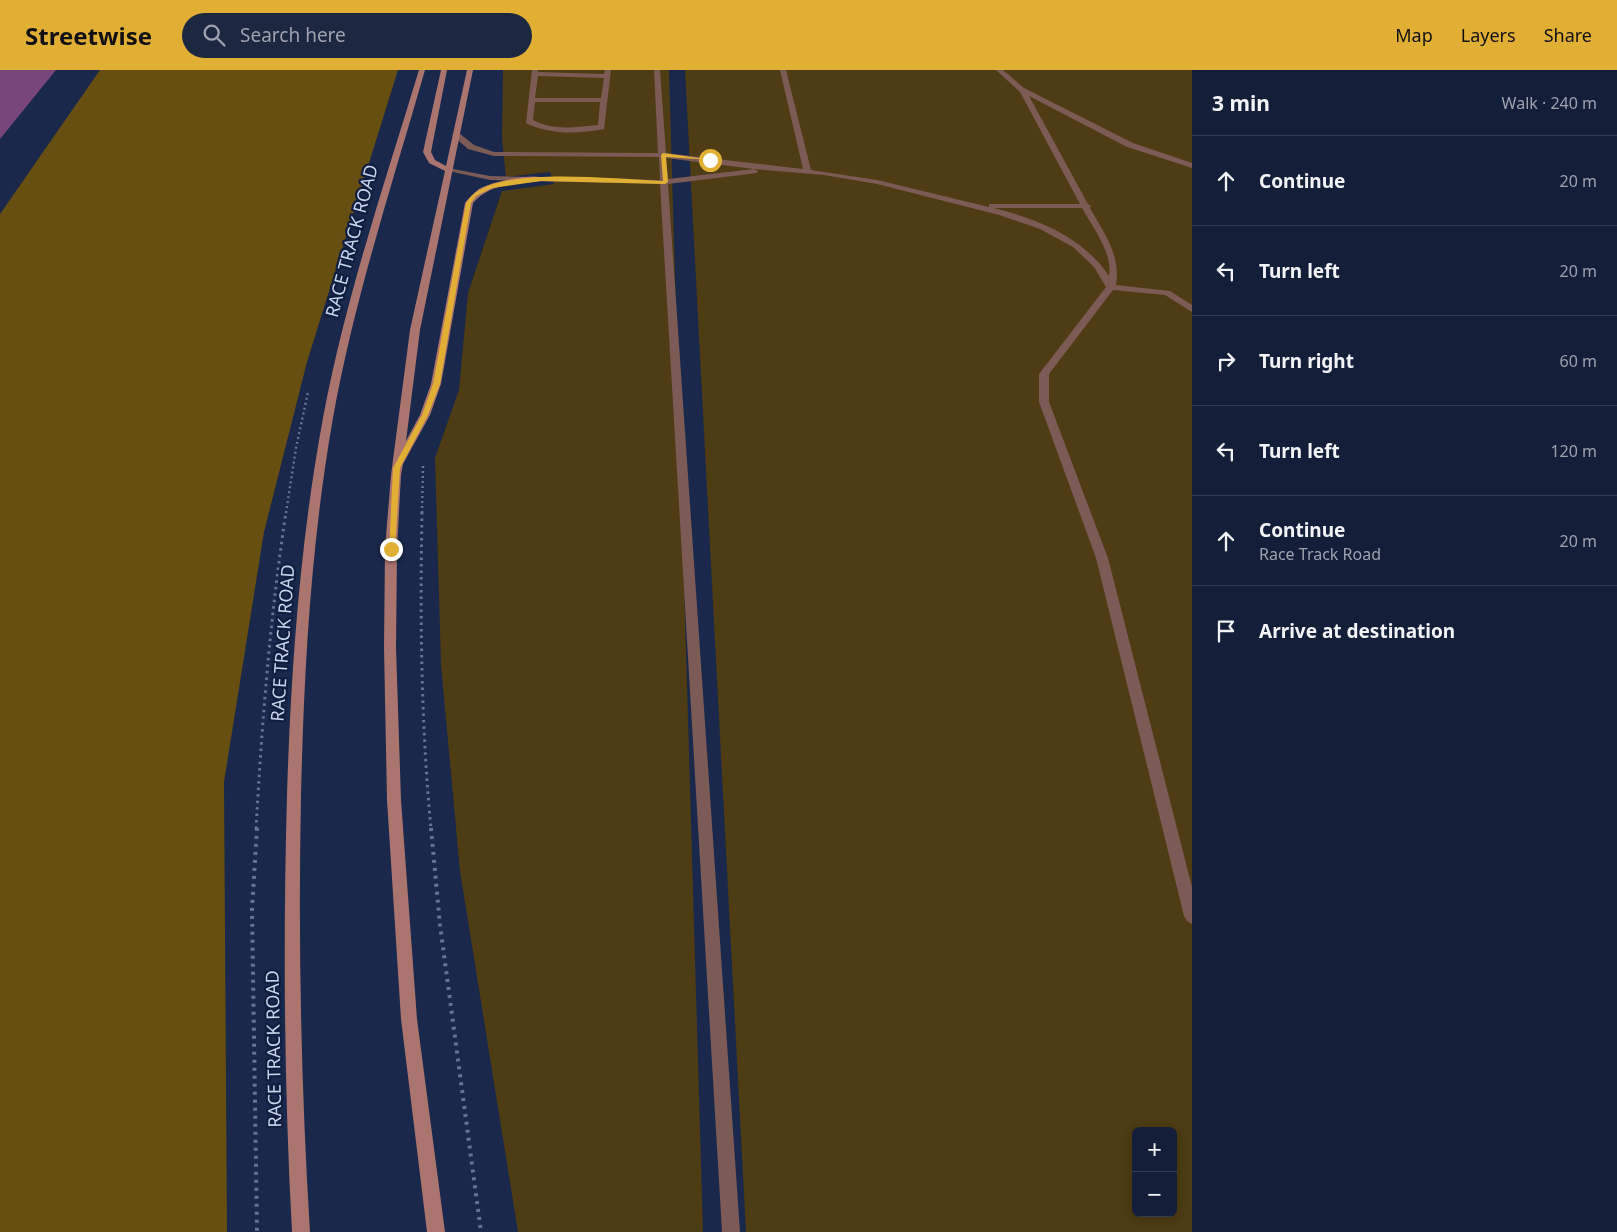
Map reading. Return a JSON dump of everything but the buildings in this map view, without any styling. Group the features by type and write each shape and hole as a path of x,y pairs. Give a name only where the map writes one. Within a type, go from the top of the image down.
{"main road":[{"name":"RACE TRACK ROAD","path":"301,1232 295,1136 293,841 299,673 309,557 320,464 339,370 363,273 422,70"},
{"path":"444,70 427,152 428,158 435,164 448,170"},
{"path":"436,1232 410,1019 394,800 390,637 391,549 397,468 415,330 470,70"},
{"path":"397,468 425,415 436,384 469,203 474,195 491,186 541,179"}],"lane":[{"path":"657,70 731,1232"},
{"path":"783,70 808,172"},
{"path":"999,70 1019,88 1130,145 1192,166"},
{"path":"535,72 608,73 601,127 561,130 539,127 529,121 535,72"},
{"path":"1019,88 1087,206 1110,252 1114,271 1111,287 1044,374 1044,402 1102,558 1192,916"},
{"path":"532,100 604,100"},
{"path":"456,135 471,147 494,154 663,155 877,182 972,205 1043,227 1076,245 1097,265 1111,287"},
{"path":"448,170 490,178 665,182 775,170"},
{"path":"972,205 1087,206"},
{"path":"1111,287 1167,293 1192,309"}],"path":[{"path":"423,464 420,618 424,756 440,925 481,1232"}],"shaded area":[{"path":"0,70 56,70 0,139"},
{"path":"100,70 398,70 307,362 264,532 224,782 227,1232 0,1232 0,214"},
{"path":"503,70 669,70 703,1232 518,1232 460,871 441,665 435,458 459,390 468,293 502,191 554,184 550,172 506,177 502,139"},
{"path":"685,70 1192,70 1192,1232 746,1232"}],"route":[{"path":"391,549 397,468 425,415 436,384 469,203 474,195 491,186 541,179 665,182 663,155 710,160"}]}
